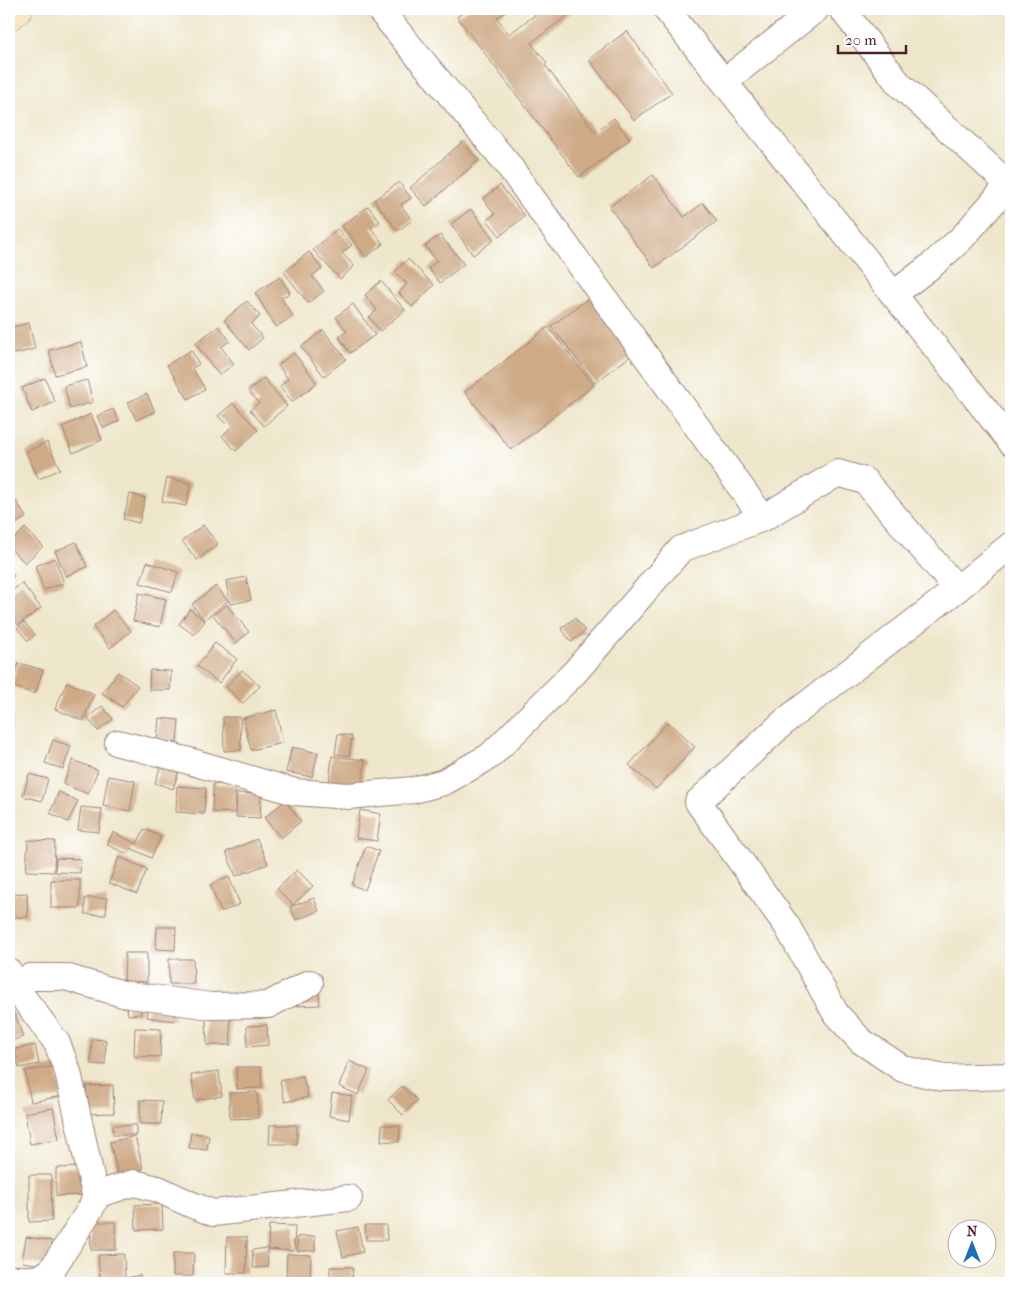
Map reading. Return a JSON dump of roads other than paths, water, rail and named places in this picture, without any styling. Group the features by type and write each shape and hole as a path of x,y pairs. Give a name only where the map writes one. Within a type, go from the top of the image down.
{"main road":[{"path":"9,17 20,9"}],"street":[{"path":"379,9 506,162 763,518"},
{"path":"666,9 1011,442"},
{"path":"725,81 816,9"},
{"path":"842,9 899,84 1010,183 962,238 894,294"},
{"path":"118,743 182,759 295,792 348,796 414,790 444,782 490,756 575,672 681,548 763,518 838,473 865,481 957,589"},
{"path":"1011,545 957,589 785,721 698,802 788,926 836,1014 861,1041 903,1069 944,1078 1011,1076"},
{"path":"11,978 65,978 123,994 211,1006 268,1005 310,983"},
{"path":"9,1279 53,1277 91,1208 95,1195 68,1072 57,1042 11,978"},
{"path":"95,1195 134,1183 158,1189 212,1213 349,1198"}]}
